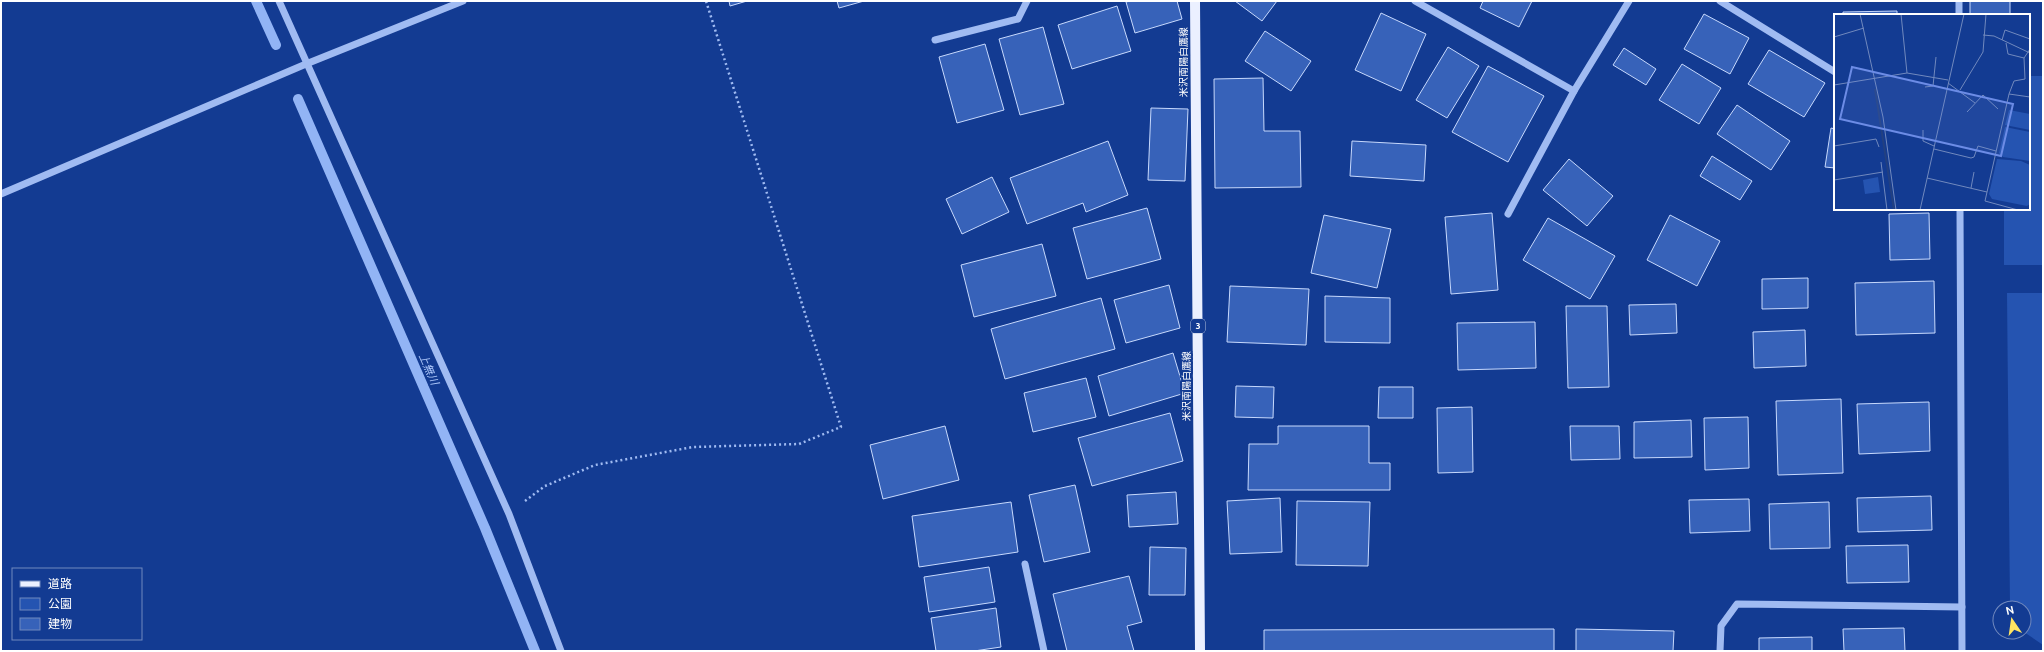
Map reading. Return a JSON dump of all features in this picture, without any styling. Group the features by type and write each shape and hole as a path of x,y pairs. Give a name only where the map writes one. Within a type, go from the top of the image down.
{"main road":[{"name":"米沢南陽白鷹線","path":"1195,1 1200,651"}],"street":[{"path":"279,1 509,514 561,651"},
{"path":"1,194 306,64 463,1"},
{"path":"935,40 1018,19 1027,1"},
{"path":"1415,1 1574,91"},
{"path":"1508,214 1574,91 1629,1"},
{"path":"1720,1 1834,71"},
{"path":"1959,1 1959,14"},
{"path":"1960,210 1962,651"},
{"path":"1025,564 1044,651"},
{"path":"1720,651 1721,626 1737,604 1962,607"}],"path":[{"path":"509,514 545,486 595,465 692,447 799,444 841,427 706,1"}],"green space":[{"path":"2030,76 2043,76 2043,265 2004,265 2004,210 2030,210"},
{"path":"2007,293 2043,293 2043,645 2032,637 2032,600 2010,600"}],"building":[{"path":"729,1 747,1 730,6"},
{"path":"837,1 864,1 839,8"},
{"path":"1177,1 1182,19 1135,33 1126,2"},
{"path":"1235,1 1277,1 1262,21"},
{"path":"1483,1 1532,1 1519,27 1480,8"},
{"path":"1970,1 2010,1 2010,14 1970,14"},
{"path":"1117,6 1131,51 1072,69 1058,25"},
{"path":"1897,11 1897,14 1843,14 1843,12"},
{"path":"1381,13 1426,34 1401,91 1355,70"},
{"path":"1704,14 1749,38 1730,74 1684,49"},
{"path":"1043,27 1064,104 1020,115 999,39"},
{"path":"1265,31 1311,61 1291,91 1245,61"},
{"path":"985,44 1004,110 957,123 939,57"},
{"path":"1448,47 1479,66 1447,118 1416,100"},
{"path":"1624,48 1656,69 1646,85 1613,65"},
{"path":"1769,50 1825,83 1804,117 1748,84"},
{"path":"1682,64 1721,88 1699,124 1659,100"},
{"path":"1488,66 1544,96 1508,162 1452,132"},
{"path":"1263,78 1264,131 1300,131 1301,187 1215,188 1214,79"},
{"path":"1737,105 1790,141 1771,170 1717,134"},
{"path":"1151,108 1188,109 1185,181 1148,180"},
{"path":"1831,128 1834,129 1834,168 1825,167"},
{"path":"1108,141 1128,195 1086,212 1083,203 1027,224 1010,178"},
{"path":"1352,141 1426,145 1424,181 1350,176"},
{"path":"1712,156 1752,181 1740,200 1700,176"},
{"path":"1569,159 1613,196 1587,226 1543,190"},
{"path":"992,177 1009,212 962,234 946,199"},
{"path":"1147,208 1161,259 1087,279 1073,228"},
{"path":"1492,213 1498,290 1451,294 1445,217"},
{"path":"1929,213 1930,259 1890,260 1889,214"},
{"path":"1324,215 1391,229 1377,288 1311,273"},
{"path":"1670,215 1720,241 1697,286 1647,260"},
{"path":"1548,218 1615,256 1590,299 1523,260"},
{"path":"1042,244 1056,296 974,317 961,265"},
{"path":"1808,278 1808,308 1762,309 1762,279"},
{"path":"1934,281 1935,333 1856,335 1855,283"},
{"path":"1169,285 1180,328 1126,343 1114,300"},
{"path":"1230,286 1309,289 1306,345 1227,342"},
{"path":"1325,296 1390,298 1390,343 1325,342"},
{"path":"1101,298 1115,349 1005,379 991,329"},
{"path":"1676,304 1677,333 1630,335 1629,305"},
{"path":"1566,306 1607,306 1609,387 1568,388"},
{"path":"1535,322 1536,368 1458,370 1457,323"},
{"path":"1805,330 1806,366 1754,368 1753,332"},
{"path":"1173,353 1185,393 1109,416 1098,376"},
{"path":"1086,378 1096,417 1033,432 1024,393"},
{"path":"1236,386 1274,387 1273,418 1235,417"},
{"path":"1379,387 1413,387 1413,418 1378,418"},
{"path":"1841,399 1843,473 1778,475 1776,401"},
{"path":"1929,402 1930,451 1859,454 1857,404"},
{"path":"1472,407 1473,472 1438,473 1437,408"},
{"path":"1170,413 1183,461 1092,486 1078,438"},
{"path":"1748,417 1749,468 1705,470 1704,418"},
{"path":"1691,420 1692,457 1634,458 1634,422"},
{"path":"945,426 959,480 883,499 870,445"},
{"path":"1278,426 1369,426 1369,463 1390,463 1390,490 1248,490 1249,444 1278,444"},
{"path":"1570,426 1619,426 1620,459 1571,460"},
{"path":"1075,485 1090,552 1044,562 1029,495"},
{"path":"1176,492 1178,524 1129,527 1127,495"},
{"path":"1931,496 1932,530 1858,532 1857,498"},
{"path":"1280,498 1282,552 1230,554 1227,501"},
{"path":"1749,499 1750,531 1690,533 1689,500"},
{"path":"1297,501 1370,502 1368,566 1296,565"},
{"path":"1011,502 1018,552 919,567 912,516"},
{"path":"1829,502 1830,548 1770,549 1769,504"},
{"path":"1908,545 1909,582 1847,583 1846,546"},
{"path":"1150,547 1186,548 1185,595 1149,595"},
{"path":"989,567 995,602 929,612 924,577"},
{"path":"1129,576 1142,622 1127,626 1134,651 1067,651 1053,594"},
{"path":"996,608 1001,647 974,651 936,651 931,618"},
{"path":"1904,628 1905,651 1844,651 1843,629"},
{"path":"1554,629 1554,651 1264,651 1264,630"},
{"path":"1576,629 1674,631 1673,651 1576,651"},
{"path":"1812,637 1812,651 1759,651 1759,638"}],"waterway":[{"name":"上無川","path":"256,1 276,45"},
{"name":"上無川","path":"298,99 485,528 535,651"}]}
